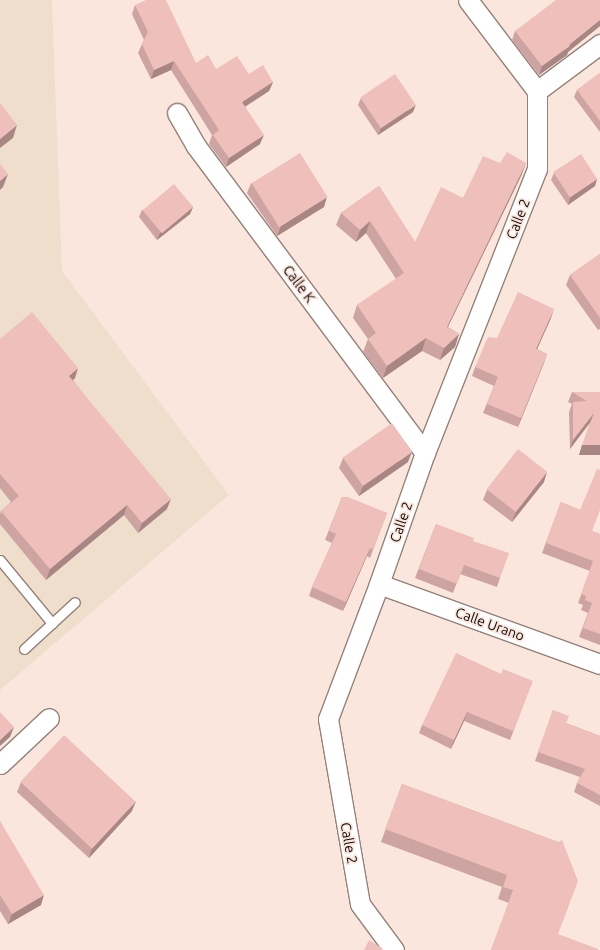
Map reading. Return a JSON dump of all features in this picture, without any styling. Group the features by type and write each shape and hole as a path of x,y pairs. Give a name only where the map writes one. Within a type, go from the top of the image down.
{"street":[{"path":"468,0 537,91 600,44"},
{"name":"Calle 2","path":"394,950 360,904 328,718 379,584 425,453 537,169 537,91"},
{"name":"Calle K","path":"177,113 204,157 425,453"},
{"name":"Calle Urano","path":"379,584 600,664"},
{"path":"0,764 49,718"}],"lane":[{"path":"0,560 52,623"},
{"path":"24,649 75,602"}],"shaded area":[{"path":"0,0 52,0 62,271 229,495 0,690"}],"building":[{"path":"146,0 166,0 196,63 208,55 216,69 237,56 249,74 263,65 273,82 242,102 264,135 229,158 213,135 219,130 174,61 154,70 142,44 148,32 135,5"},
{"path":"556,0 600,0 600,20 569,45 570,46 542,66 515,31"},
{"path":"600,73 600,121 577,90"},
{"path":"395,74 416,105 381,128 360,97"},
{"path":"0,103 17,125 0,139"},
{"path":"507,152 526,163 447,327 459,334 444,348 426,338 387,366 368,339 376,333 357,305 404,273 370,221 360,230 341,213 379,186 415,242 441,187 463,198 483,156 500,163"},
{"path":"300,153 328,197 279,227 252,183"},
{"path":"581,154 597,179 570,197 553,172"},
{"path":"0,164 8,174 0,181"},
{"path":"174,184 193,207 162,233 143,210"},
{"path":"600,254 600,318 570,275"},
{"path":"518,292 554,309 536,349 547,354 521,418 487,404 498,377 475,367 488,337 497,338"},
{"path":"32,312 78,368 69,376 171,499 142,523 127,505 50,569 1,511 19,496 0,474 0,339"},
{"path":"572,392 600,392 600,445 582,445 594,413 573,440 573,402 587,401"},
{"path":"392,423 412,452 363,486 343,457"},
{"path":"518,449 547,472 516,512 487,489"},
{"path":"597,469 600,470 600,510 592,531 600,534 600,634 583,628 592,603 585,600 586,596 581,594 593,561 546,543 561,502 580,510"},
{"path":"342,497 348,497 387,513 373,549 370,548 346,602 312,587 336,534 329,531"},
{"path":"436,524 474,538 473,541 509,553 500,578 464,565 457,584 419,569"},
{"path":"456,653 501,674 503,669 533,681 513,731 467,712 454,740 422,725"},
{"path":"553,710 569,716 566,723 600,736 600,795 577,783 585,769 538,752"},
{"path":"0,712 14,727 0,740"},
{"path":"64,735 136,802 92,849 20,782"},
{"path":"402,784 558,842 562,840 578,881 558,934 598,950 491,950 513,890 503,887 507,875 385,829"},
{"path":"0,821 44,895 12,914 0,895"},
{"path":"369,940 383,949 364,950"}]}
